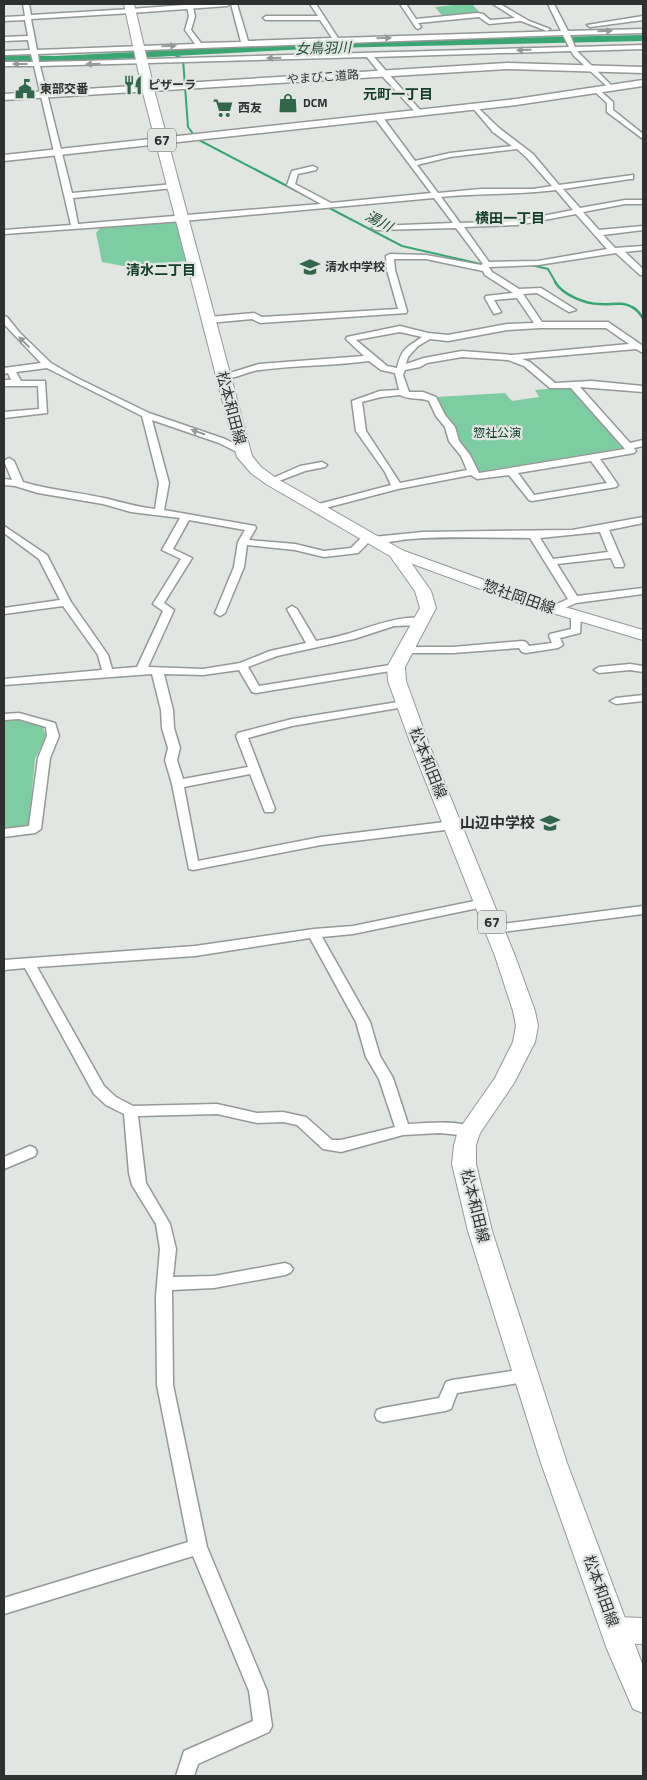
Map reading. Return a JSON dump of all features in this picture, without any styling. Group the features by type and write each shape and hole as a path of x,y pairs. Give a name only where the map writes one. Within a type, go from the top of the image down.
{"main road":[{"name":"松本和田線","path":"130,7 148,89 242,452 256,470 271,481 396,553 424,591 428,608 400,658 397,681 404,704 519,992 527,1026 524,1042 516,1060 494,1096 469,1131 465,1145 464,1164 480,1230 554,1463 621,1649 643,1699"},
{"name":"惣社岡田線","path":"396,553 554,609 643,635"},
{"path":"615,1630 643,1631"}],"street":[{"path":"26,4 34,53 75,227"},
{"path":"4,19 130,7 190,7 227,4"},
{"path":"234,4 245,43"},
{"path":"313,4 336,40"},
{"path":"403,4 423,37"},
{"path":"496,4 534,27 565,30 643,31"},
{"path":"551,4 578,58 592,68 611,88"},
{"path":"190,7 192,16 188,30 199,44"},
{"path":"414,21 477,14 489,22 522,19"},
{"path":"266,18 322,18"},
{"path":"4,53 565,30 643,18"},
{"path":"4,39 32,38"},
{"path":"4,64 182,61 643,47"},
{"path":"370,55 383,74 418,113"},
{"name":"やまびこ道路","path":"4,97 524,66 643,70"},
{"path":"4,158 418,113 643,83"},
{"path":"596,90 611,103 609,111 643,137"},
{"path":"474,106 496,130 530,156 596,233 643,273"},
{"path":"378,117 457,225 488,273 518,293 540,325"},
{"path":"412,164 450,155 519,147"},
{"path":"313,168 293,175 291,185 325,205"},
{"path":"4,232 183,220 434,194 481,191 533,191 630,177"},
{"path":"69,196 174,186"},
{"path":"376,228 517,223 625,202 643,202"},
{"path":"596,233 643,228"},
{"path":"209,320 254,316 260,320 402,311 390,270 390,256 426,257 485,266 538,263 643,248"},
{"path":"497,312 489,298 538,290 572,310"},
{"path":"4,319 17,335 48,365 109,398 146,415 222,441 242,452"},
{"path":"608,325 641,348 509,357 462,354 424,361 418,365 401,369 384,368 350,339 400,328 428,336 448,338 507,327 608,325"},
{"path":"428,336 423,341 415,344 404,356 399,375 405,395 422,395 433,398 441,416 450,427 454,441 465,455 477,476 631,451 574,386"},
{"path":"509,357 527,364 553,386 592,384 643,389"},
{"path":"222,376 237,376 248,369 259,367 370,358"},
{"path":"7,370 48,365"},
{"path":"4,415 44,410 42,383 23,385 17,382 7,370"},
{"path":"4,383 17,382"},
{"path":"397,486 390,472 361,430 358,401 380,394 404,392"},
{"path":"146,415 164,483 159,512"},
{"path":"628,446 643,443"},
{"path":"511,471 532,498 613,485 594,458"},
{"path":"9,461 18,482 16,483"},
{"path":"271,481 303,468 322,465"},
{"path":"318,507 397,486 473,472"},
{"path":"4,482 16,483 38,490 104,501 131,509 186,516 251,528 243,542 239,567 220,613"},
{"path":"142,670 170,610 158,604 187,558 167,550 186,516"},
{"path":"243,542 281,545 324,554 354,550 371,539 428,535 571,533 604,529 643,520"},
{"path":"4,529 43,557 66,602 103,655 108,673"},
{"path":"604,529 619,565"},
{"path":"533,534 574,600"},
{"path":"551,562 615,554"},
{"path":"554,609 574,600 643,591"},
{"path":"4,611 66,602"},
{"path":"292,609 313,645"},
{"path":"242,666 256,690 400,658 453,650 522,644 526,650 558,645 554,636 576,631 576,616"},
{"path":"4,682 142,670 203,672 242,666 274,652 350,637 393,623 421,622"},
{"path":"599,670 630,668 642,673"},
{"path":"158,670 167,710 168,728 174,748 171,760 178,784 193,866 322,841 452,824"},
{"path":"616,702 643,698"},
{"path":"269,809 242,736 292,723 404,704"},
{"path":"4,717 20,716 50,725 53,736 44,758 35,829 4,833"},
{"path":"178,784 254,770"},
{"path":"4,965 195,951 314,933 353,930 484,903"},
{"path":"494,930 643,910"},
{"path":"314,933 363,1022 373,1057 386,1078 402,1130"},
{"path":"29,963 100,1090 111,1101 131,1111 217,1109 256,1118 283,1117 300,1121 328,1145 341,1146 402,1130 440,1128 469,1131"},
{"path":"131,1111 136,1173 139,1185 163,1224 168,1249 164,1296 165,1385 198,1547 258,1691 263,1726 191,1758 185,1776"},
{"path":"4,1164 30,1152"},
{"path":"166,1284 214,1282 285,1269"},
{"path":"383,1415 445,1404 452,1387 525,1376"},
{"path":"4,1606 198,1547"}],"green space":[{"path":"472,4 480,13 443,17 435,7"},
{"path":"179,222 188,261 123,266 102,262 96,233 100,228"},
{"name":"惣社公演","path":"569,387 574,389 623,448 477,472 436,397 505,393 512,401 539,397 535,390"},
{"path":"13,718 43,727 46,737 35,759 29,824 4,829 4,721"}],"waterway":[{"name":"女鳥羽川","path":"4,58 56,59 328,45 643,38"},
{"name":"湯川","path":"171,53 183,59 188,127 197,139 402,246 485,265"},
{"name":"湯川","path":"531,265 548,269 556,283"},
{"name":"湯川","path":"555,282 563,291 575,298 594,304 628,305 635,309 643,318"}],"place":[{"name":"ピザーラ","path":"133,85"},
{"name":"東部交番","path":"25,89"},
{"name":"DCM","path":"288,103"},
{"name":"西友","path":"223,108"},
{"name":"清水中学校","path":"310,267"},
{"name":"山辺中学校","path":"550,823"}],"district":[{"name":"元町一丁目","path":"398,94"},
{"name":"横田一丁目","path":"510,218"},
{"name":"清水二丁目","path":"161,270"}]}
